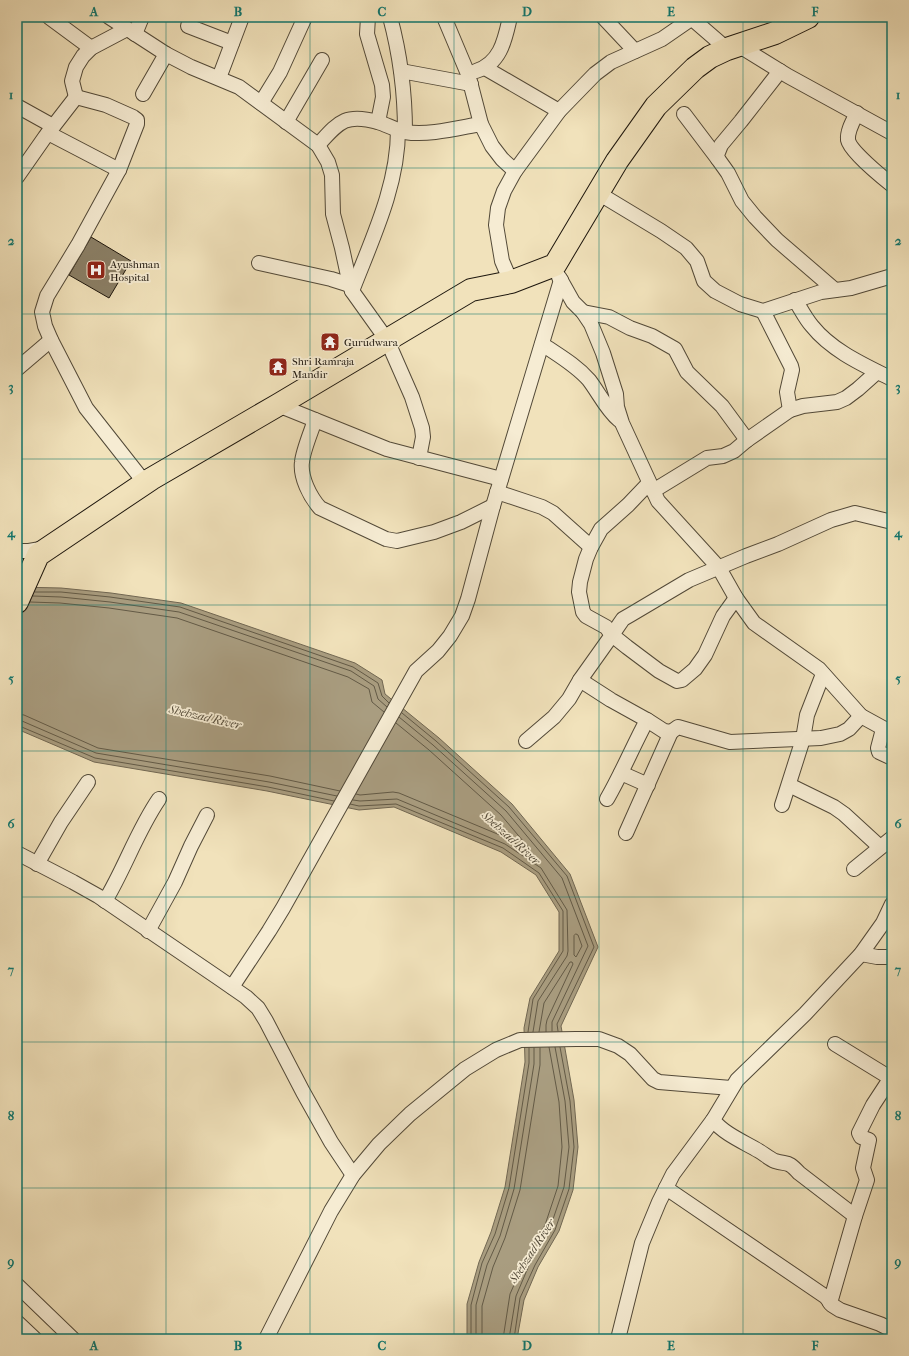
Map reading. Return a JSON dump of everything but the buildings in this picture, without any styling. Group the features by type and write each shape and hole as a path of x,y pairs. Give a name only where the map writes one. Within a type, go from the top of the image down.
{"main road":[{"path":"17,602 35,551 145,483 471,290 558,272 598,193 617,161 656,106 695,68 710,57 733,47 775,33 808,17"}],"street":[{"path":"49,17 91,48"},
{"path":"109,17 166,54 191,67 239,87 318,145 328,162 332,175 332,214 342,248 351,288 387,340 412,397 422,428 423,437 419,458"},
{"path":"76,97 72,81 76,67 83,56 91,48 131,32 142,17"},
{"path":"219,78 242,17"},
{"path":"261,103 280,72 305,17"},
{"path":"368,17 367,34 382,85 383,97 378,122"},
{"path":"351,288 390,192 405,115 401,71 390,17"},
{"path":"444,17 470,79 482,124 492,146 502,159 515,171"},
{"path":"401,71 470,79 485,68 496,57 504,42 510,17"},
{"path":"603,17 635,51"},
{"path":"511,282 502,261 496,225 498,208 504,191 515,171 559,111 595,74 611,62 662,39 690,18 705,23 733,47 780,71 892,133"},
{"path":"188,26 232,43"},
{"path":"143,94 166,54"},
{"path":"286,122 322,60"},
{"path":"485,68 559,111"},
{"path":"718,159 717,155 721,145 780,71"},
{"path":"17,177 76,97"},
{"path":"76,97 106,105 133,117 137,120 137,124 119,170 78,245 47,296 42,312 45,326 51,340 86,408 145,483"},
{"path":"17,106 51,129 119,170"},
{"path":"857,113 849,129 848,140 853,150 892,185"},
{"path":"684,114 728,173 742,201 755,217 777,240 835,290"},
{"path":"318,145 336,126 346,120 354,118 378,122 402,131 428,132 482,124"},
{"path":"598,193 686,248 697,261 704,281 715,290 740,304 763,311 821,292 851,288 892,276"},
{"path":"259,263 332,279 351,288"},
{"path":"558,272 573,302 583,312 591,324 603,353 616,394 617,407 622,423 658,500 719,568 736,598 754,623 819,669 861,716 888,731 878,748 879,752 892,758"},
{"path":"232,987 270,931 416,671 438,651 450,636 462,616 493,506 542,344 558,272"},
{"path":"795,300 811,326 825,341 846,355 892,379"},
{"path":"763,311 791,366 792,370 787,392 790,410"},
{"path":"583,312 609,317 630,328 652,336 675,349 687,372 722,406 747,440"},
{"path":"17,369 51,340"},
{"path":"542,344 572,364 588,380 612,414 622,423"},
{"path":"736,598 724,616 705,655 695,669 682,680 677,681 659,671 612,635 606,627 586,616 582,612 579,592 586,559 591,547 602,529 628,505 651,487 707,458 722,456 734,451 790,410 803,406 837,402 846,398 877,372"},
{"path":"278,405 387,449 419,458 499,486 552,513 591,547"},
{"path":"315,420 302,463 303,478 315,503 320,508 386,539 397,541 434,532 461,522 493,506"},
{"path":"526,740 554,717 569,699 580,680 623,619 630,614 689,580 778,544 831,520 855,513 892,522"},
{"path":"782,805 803,739 807,715 823,674"},
{"path":"580,680 664,731 672,732"},
{"path":"626,833 672,732 678,727 730,742 821,738 840,734 849,729 861,716"},
{"path":"607,799 647,720"},
{"path":"621,772 648,785"},
{"path":"37,864 61,822 88,782"},
{"path":"789,785 834,807 844,814 880,847"},
{"path":"105,901 115,884 143,826 159,799"},
{"path":"148,930 175,882 207,815"},
{"path":"854,869 892,838"},
{"path":"17,853 105,901 232,987 258,1008 306,1098 353,1175"},
{"path":"618,1339 642,1243 659,1202 673,1174 713,1120 737,1080 805,1014 861,954 883,923 892,904"},
{"path":"861,954 877,957 892,957"},
{"path":"266,1339 332,1211 353,1175 379,1144 410,1114 465,1069 496,1050 520,1040 598,1040 618,1046 630,1054 653,1079 659,1082 731,1088"},
{"path":"830,1303 867,1180 863,1168 869,1140 861,1137 859,1133 873,1104 891,1078 835,1044"},
{"path":"713,1120 722,1129 752,1147 775,1160 792,1165 799,1173 855,1216"},
{"path":"666,1188 826,1297 830,1303 840,1310 880,1324 892,1330"},
{"path":"17,1285 73,1339"},
{"path":"17,1322 35,1339"}],"water":[{"name":"Shehzad River","path":"17,587 61,588 111,593 181,603 355,663 382,680 385,694 439,738 512,804 570,874 598,947 561,1026 574,1100 578,1147 573,1190 559,1231 538,1267 524,1300 517,1339 467,1339 467,1304 479,1262 491,1232 505,1187 525,1062 524,1028 530,998 559,951 559,912 536,875 501,852 394,807 359,810 267,791 94,762 17,729"}],"place":[{"name":"Ayushman Hospital","path":"96,270"},
{"name":"Gurudwara","path":"330,342"},
{"name":"Shri Ramraja Mandir","path":"278,367"}]}
